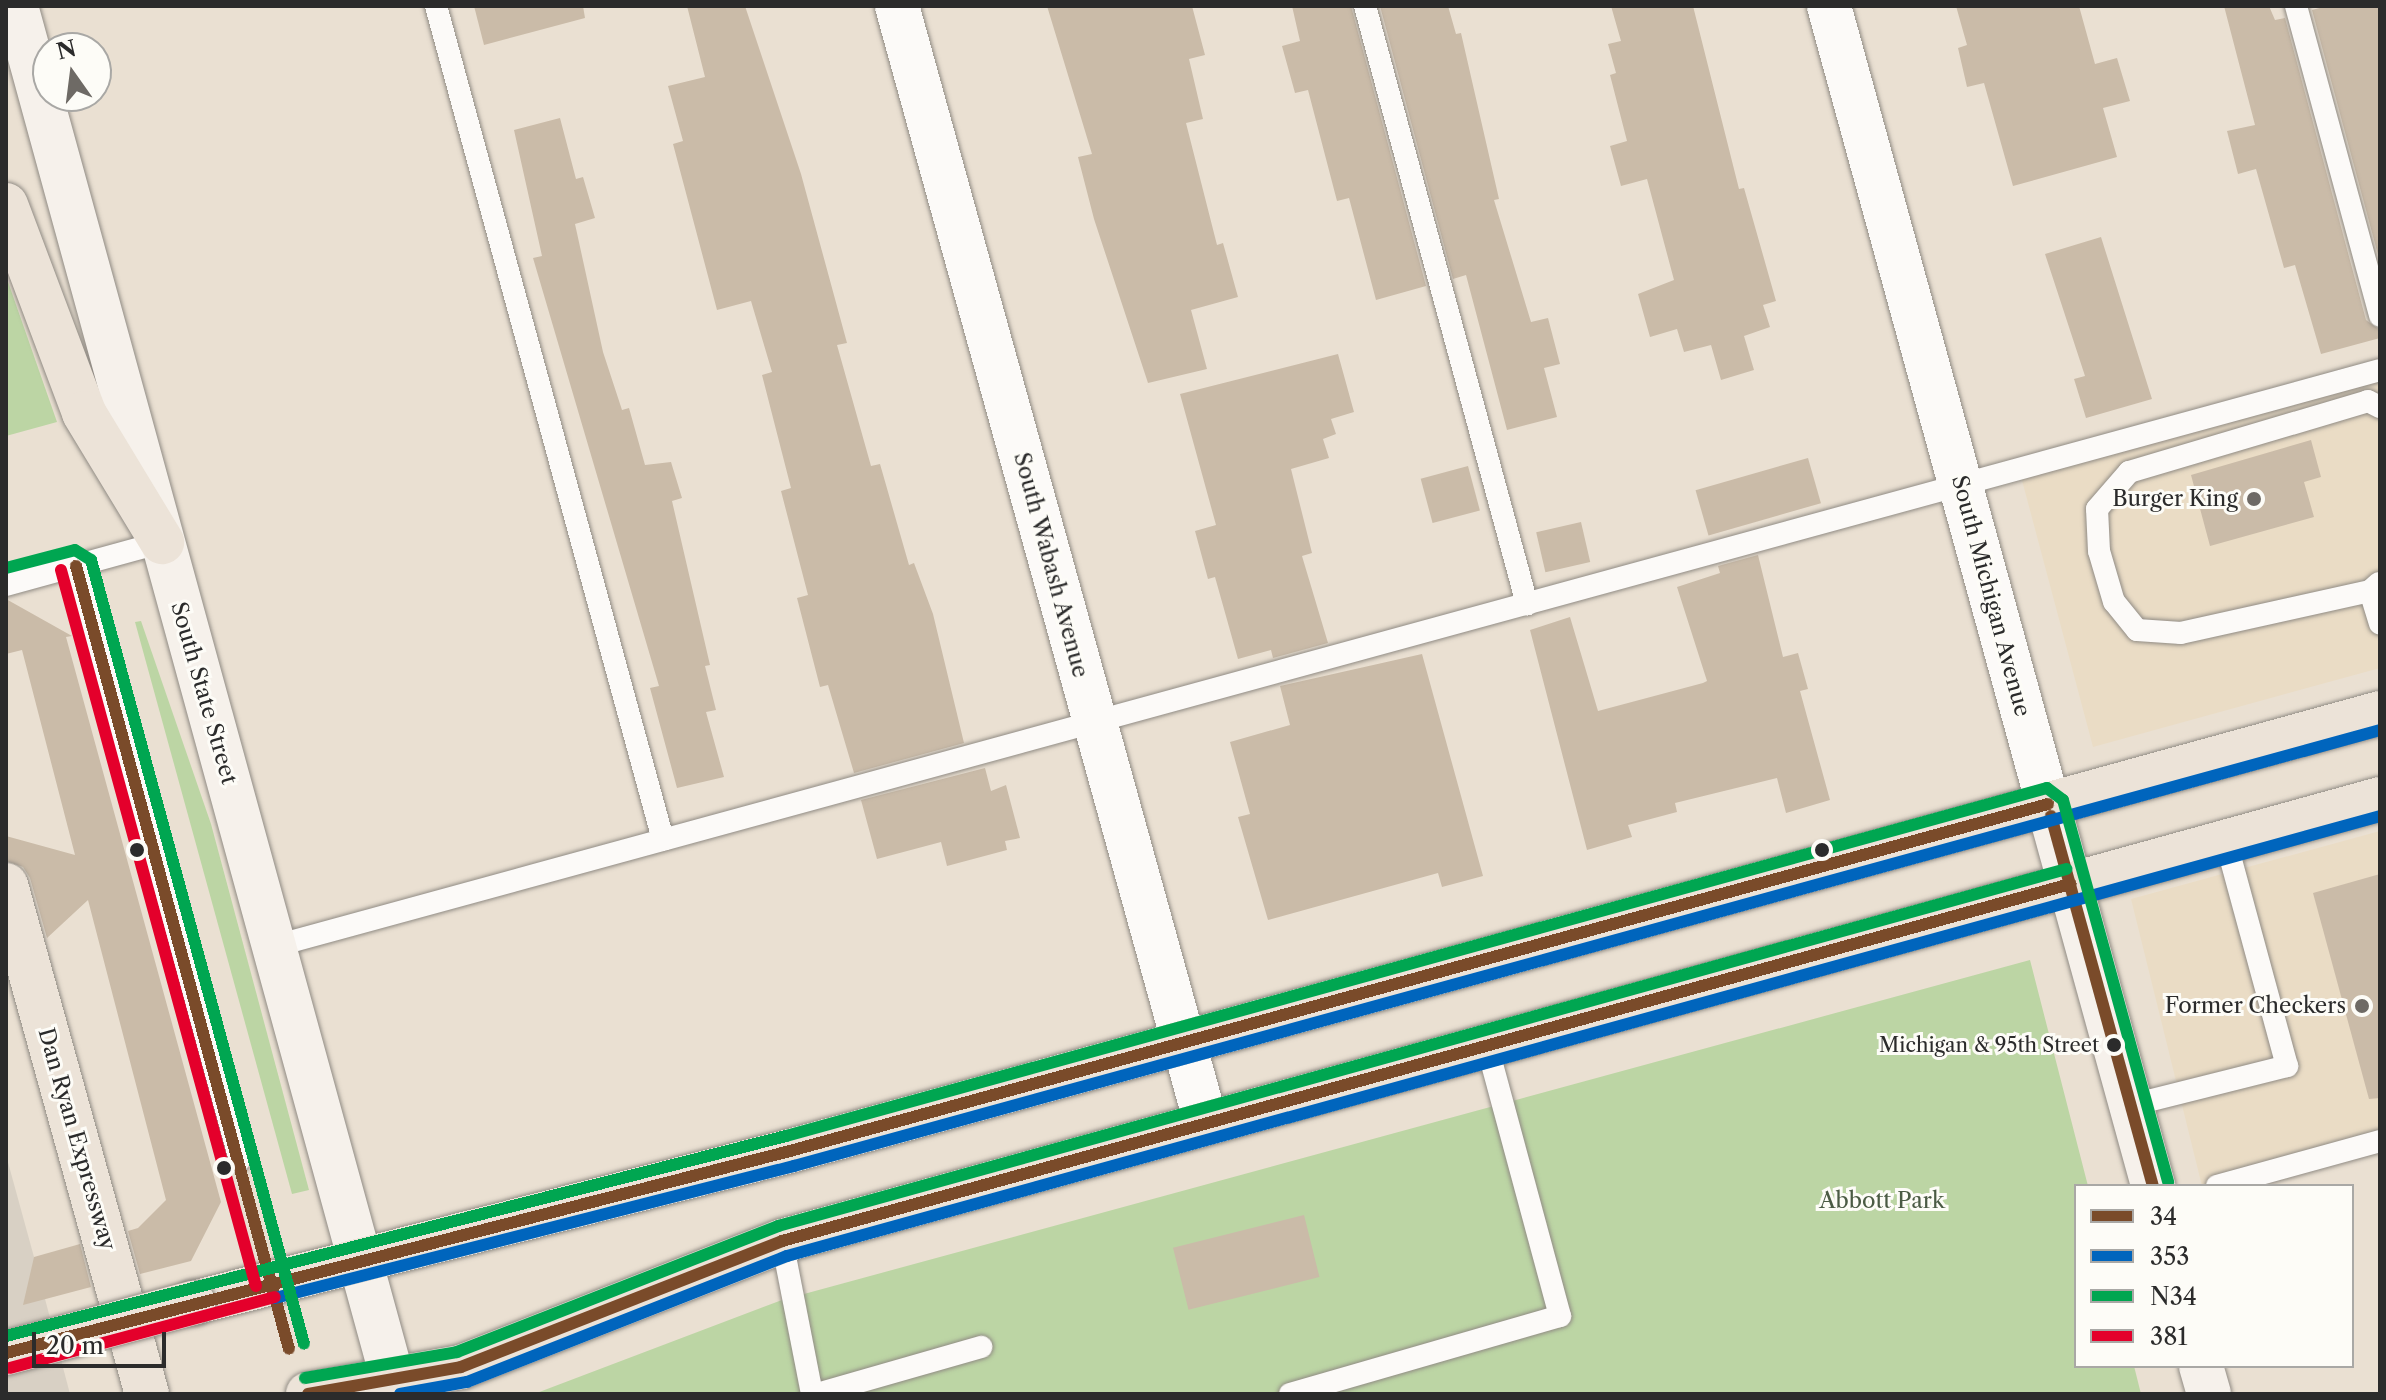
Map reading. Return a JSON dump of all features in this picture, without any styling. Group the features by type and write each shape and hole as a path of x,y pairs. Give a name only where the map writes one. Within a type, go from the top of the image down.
{"main road":[{"name":"South State Street","path":"16,6 393,1380"},
{"path":"6,205 84,413 162,542"},
{"path":"6,1353 361,1258 790,1151 2380,713"},
{"path":"308,1394 461,1367 782,1241 2380,799"},
{"name":"South Michigan Avenue","path":"2048,804 2152,1184"},
{"name":"Dan Ryan Expressway","path":"6,885 147,1394"},
{"path":"2202,1368 2209,1394"}],"street":[{"name":"South Wabash Avenue","path":"897,6 1206,1123"},
{"name":"South Michigan Avenue","path":"1829,6 2048,804"}],"lane":[{"path":"436,6 663,840"},
{"path":"1365,6 1527,604"},
{"path":"2296,6 2380,316"},
{"path":"275,946 2380,370"},
{"path":"2380,407 2368,401 2129,472 2097,509 2099,551 2114,602 2137,630 2181,633 2375,586 2380,624"},
{"path":"6,585 162,542"},
{"path":"76,566 240,1160"},
{"path":"2132,1105 2287,1066 2226,841"},
{"path":"1290,1394 1560,1316 1487,1045"},
{"path":"2224,1184 2380,1141"},
{"path":"782,1241 815,1394 981,1347"}],"shaded area":[{"path":"2380,370 2380,668 2093,747 2019,469"},
{"path":"2380,831 2380,1147 2245,1184 2202,1184 2131,899"},
{"path":"6,1155 34,1257 70,1394 6,1394"}],"green space":[{"path":"6,276 57,422 6,436"},
{"path":"141,621 211,824 309,1190 292,1194 135,622"},
{"name":"Abbott Park","path":"2030,960 2087,1184 2074,1184 2074,1368 2134,1368 2141,1394 534,1394 782,1300"}],"building":[{"path":"474,6 583,6 585,18 484,45"},
{"path":"687,6 745,6 801,174 847,343 837,345 871,466 880,464 909,565 914,563 933,614 964,743 854,773 828,685 820,687 797,598 808,595 781,491 791,488 762,375 772,372 751,301 717,310 673,144 683,141 668,86 705,77"},
{"path":"1047,6 1192,6 1205,55 1189,59 1203,119 1186,123 1217,245 1223,243 1238,297 1191,310 1207,369 1148,383 1094,219 1078,157 1092,154"},
{"path":"1292,6 1351,6 1426,286 1376,300 1349,198 1337,201 1308,90 1295,93 1282,46 1300,41"},
{"path":"1380,6 1448,6 1456,34 1461,33 1499,199 1494,200 1531,322 1548,318 1560,364 1544,368 1557,417 1507,430 1466,275 1453,279"},
{"path":"1611,6 1693,6 1739,189 1744,188 1776,301 1763,305 1770,327 1744,336 1754,370 1721,380 1711,345 1684,352 1677,329 1650,337 1638,294 1674,280 1647,179 1621,186 1610,146 1627,141 1610,75 1616,73 1608,44 1621,41"},
{"path":"1956,6 2079,6 2095,64 2117,58 2130,101 2103,108 2117,157 2013,186 1984,83 1967,87 1958,48 1967,45"},
{"path":"2224,6 2269,6 2275,20 2285,18 2366,320 2380,330 2380,338 2321,354 2295,265 2284,268 2256,169 2238,174 2227,131 2255,125"},
{"path":"2327,6 2380,6 2380,262 2312,10"},
{"path":"560,118 576,179 583,177 595,218 575,224 603,352 622,410 629,408 645,465 671,462 682,498 672,501 710,665 705,666 716,710 706,712 724,777 677,788 650,688 659,686 533,258 542,256 514,130"},
{"path":"2101,237 2152,399 2086,418 2074,379 2085,376 2045,254"},
{"path":"1338,354 1354,412 1331,419 1336,434 1323,439 1329,458 1291,469 1312,553 1302,556 1328,643 1273,658 1271,650 1238,659 1215,577 1208,579 1195,531 1216,525 1180,394"},
{"name":"Burger King","path":"2311,440 2321,477 2304,482 2314,517 2210,546 2191,475"},
{"path":"1808,458 1821,503 1708,535 1696,490"},
{"path":"1468,466 1480,510 1433,523 1421,479"},
{"path":"1581,522 1590,562 1545,572 1536,532"},
{"path":"1758,555 1783,657 1798,653 1808,689 1800,691 1830,800 1786,813 1777,778 1675,803 1677,812 1628,825 1632,837 1587,850 1530,630 1570,617 1598,711 1703,683 1707,681 1677,587 1720,573 1718,566"},
{"path":"6,599 72,636 66,637 221,1202 191,1261 140,1274 128,1231 138,1228 166,1200 88,900 47,938 30,878 23,867 6,861 6,836 75,855 22,650 6,654"},
{"path":"1422,654 1483,876 1442,887 1438,873 1268,920 1238,817 1250,814 1230,742 1290,725 1280,686"},
{"path":"985,768 991,791 1006,785 1020,838 1005,841 1007,850 947,866 941,842 877,859 861,800"},
{"name":"Former Checkers","path":"2380,874 2380,1098 2369,1099 2313,893"},
{"path":"1304,1215 1319,1277 1188,1310 1173,1248"},
{"path":"80,1244 91,1287 23,1305 34,1257"}],"transit line":[{"name":"N34","path":"6,568 75,550 91,560 304,1344"},
{"name":"34","path":"76,566 289,1349"},
{"name":"381","path":"61,570 256,1286"},
{"name":"353","path":"275,1298 794,1166 2380,730"},
{"name":"N34","path":"6,1336 786,1136 2047,788 2063,800 2168,1182"},
{"name":"34","path":"6,1353 790,1151 2048,804"},
{"name":"34","path":"2051,816 2152,1184"},
{"name":"353","path":"400,1394 467,1382 787,1256 2380,816"},
{"name":"N34","path":"305,1378 457,1352 778,1226 2066,869"},
{"name":"34","path":"308,1394 461,1367 782,1241 2070,884"},
{"name":"381","path":"10,1368 275,1297"}],"place":[{"name":"Burger King","path":"2254,499"},
{"name":"Former Checkers","path":"2362,1006"},
{"name":"Michigan & 95th Street","path":"2114,1045"}]}
